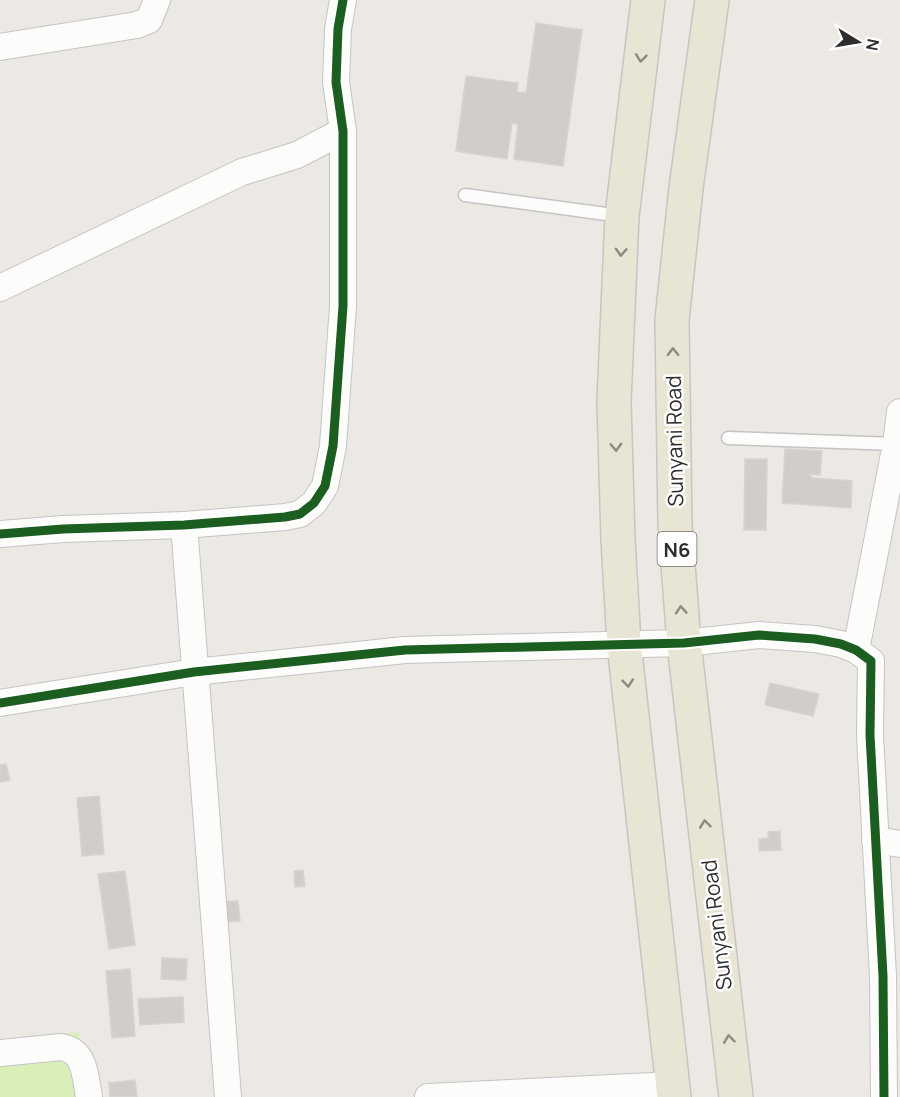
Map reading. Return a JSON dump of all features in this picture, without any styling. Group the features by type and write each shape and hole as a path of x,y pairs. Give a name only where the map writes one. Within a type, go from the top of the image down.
{"main road":[{"path":"648,0 622,216 614,402 624,644 674,1091"},
{"name":"Sunyani Road","path":"712,0 686,188 672,320 675,525 684,643 736,1097"}],"street":[{"path":"0,47 137,25 149,20 158,0"},
{"path":"0,534 63,529 184,525 285,517 300,514 314,503 325,486 333,446 343,306 343,131 336,82 338,29 343,0"},
{"path":"0,288 242,172 297,155 343,131"},
{"path":"856,650 896,444 900,412"},
{"path":"184,525 228,1097"},
{"path":"0,703 194,672 405,650 684,643 759,635 815,639 841,644 856,650 871,661 870,735 883,976 884,1097"},
{"path":"875,840 900,844"},
{"path":"0,1053 61,1047 70,1049 78,1055 83,1064 89,1097"},
{"path":"428,1097 674,1091"}],"lane":[{"path":"465,195 622,216"},
{"path":"728,438 896,444"}],"green space":[{"path":"79,1032 85,1097 0,1097 0,1041"}],"building":[{"path":"536,23 582,30 563,166 514,159 518,124 512,123 507,159 456,151 466,76 518,83 517,92 526,93"},
{"path":"785,449 822,451 820,475 810,474 812,478 852,481 851,508 782,503"},
{"path":"745,459 767,459 766,530 744,530"},
{"path":"770,683 819,694 813,716 765,705"},
{"path":"6,764 10,780 0,782 0,765"},
{"path":"99,796 104,854 82,856 77,798"},
{"path":"780,831 781,850 759,851 759,839 768,838 768,832"},
{"path":"303,870 305,886 295,887 294,871"},
{"path":"125,871 135,945 109,949 98,874"},
{"path":"238,901 240,921 223,922 221,902"},
{"path":"162,958 187,959 186,980 161,979"},
{"path":"130,969 135,1036 112,1038 106,971"},
{"path":"183,997 184,1022 140,1025 138,999"},
{"path":"135,1080 137,1097 110,1097 109,1083"}],"cycle path":[{"path":"0,534 63,529 184,525 285,517 300,514 314,503 325,486 333,446 343,306 343,131 336,82 338,29 343,0"},
{"path":"0,703 194,672 405,650 684,643 759,635 815,639 841,644 856,650 871,661 870,735 883,976 884,1097"}]}
